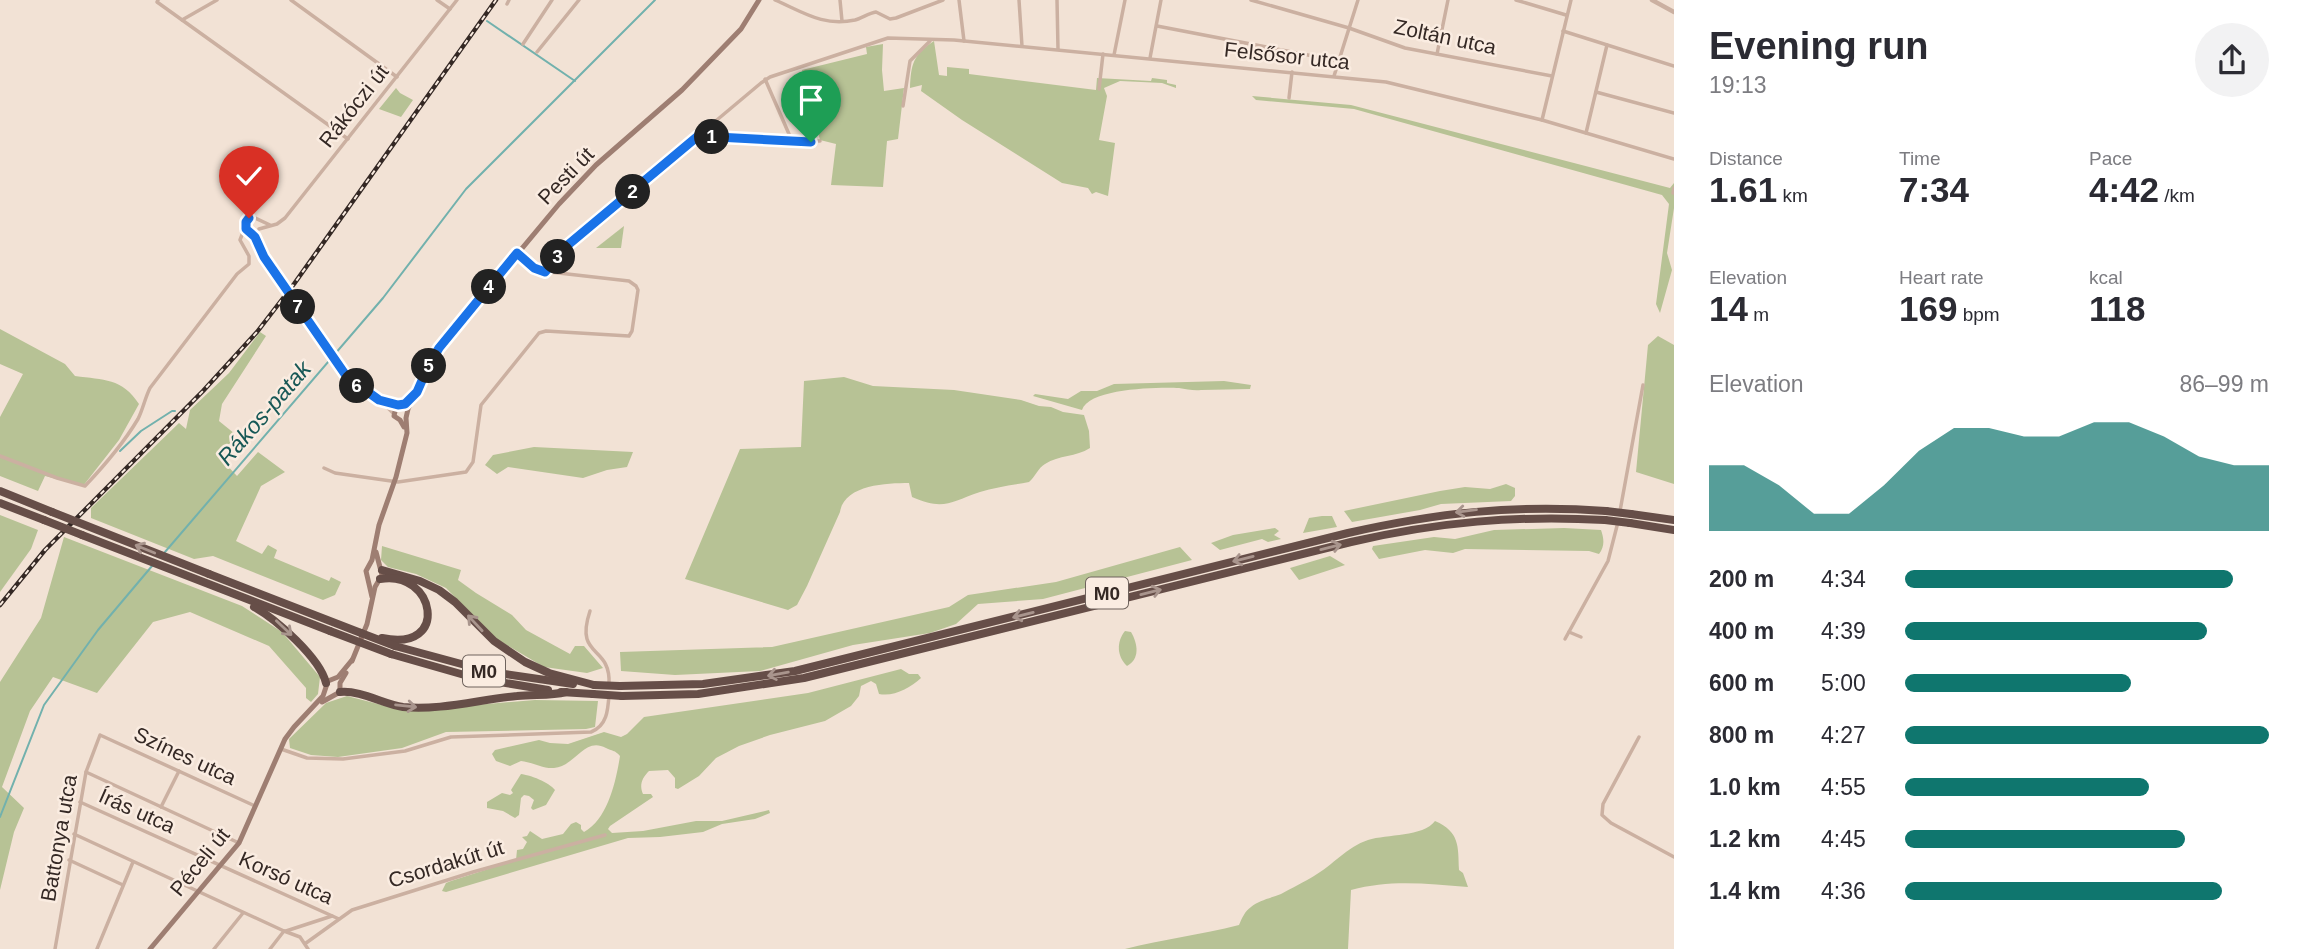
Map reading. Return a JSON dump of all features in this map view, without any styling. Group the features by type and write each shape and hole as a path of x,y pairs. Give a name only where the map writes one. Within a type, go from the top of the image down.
{"highway":[{"name":"M0","path":"0,491 209,574 332,627 361,634 393,650 491,672 594,690"},
{"name":"M0","path":"0,503 226,592 475,678 566,692 594,690 698,694 804,678 1324,548 1402,531 1498,519 1606,515 1674,520"},
{"name":"M0","path":"1630,518 1674,530"},
{"path":"361,634 396,641 412,638 422,629 428,612 424,596 417,589 380,573"},
{"path":"380,573 415,579 439,590 494,641 525,662 594,690"},
{"path":"226,592 262,611 283,627 333,687 352,693 419,708 566,692"}],"main road":[{"name":"Pesti út","path":"393,413 417,392 439,348 586,174 674,99 729,42 750,17 759,0"},
{"path":"372,597 366,573 382,514 395,482 404,444 403,406"},
{"path":"393,413 403,419"},
{"path":"372,597 380,573 376,543"},
{"path":"370,566 380,573"},
{"path":"369,579 380,573"},
{"name":"Péceli út","path":"150,949 239,843 290,732 333,687 352,660 367,624 372,597"}],"street":[{"path":"182,20 218,0"},
{"path":"292,0 397,77"},
{"path":"438,0 450,9"},
{"name":"Rákóczi út","path":"258,230 285,218 457,0"},
{"path":"523,44 552,0"},
{"path":"537,52 579,0"},
{"path":"775,0 817,20 842,21 854,20 876,12 887,18 896,18 943,0"},
{"path":"840,0 842,21"},
{"path":"959,0 964,41"},
{"path":"1020,0 1023,46"},
{"path":"1057,0 1058,49"},
{"path":"1114,55 1125,0"},
{"path":"1150,58 1161,0"},
{"name":"Zoltán utca","path":"1251,0 1349,28 1405,48 1552,76"},
{"path":"1334,76 1358,0"},
{"path":"1437,54 1448,0"},
{"path":"1516,0 1566,15"},
{"path":"1542,120 1571,0"},
{"path":"1652,0 1674,12"},
{"path":"157,1 348,139"},
{"path":"1157,26 1339,61"},
{"path":"1563,32 1674,66"},
{"name":"Felsősor utca","path":"765,79 888,38 1058,49 1386,82 1542,120 1674,159"},
{"path":"903,106 910,61 931,39"},
{"path":"1586,133 1607,45"},
{"path":"1099,89 1103,54"},
{"path":"1289,98 1292,72"},
{"path":"545,272 569,244 765,79 792,141"},
{"path":"1596,92 1674,113"},
{"path":"698,136 820,142"},
{"path":"272,226 260,222 257,218 250,218 246,222 264,257 337,365 353,383 393,413"},
{"path":"258,243 260,222"},
{"path":"0,456 85,486 126,438 158,377 237,274 249,264 249,256 240,242 241,234 248,230 258,230"},
{"path":"324,468 395,482 455,475 469,470 473,462 481,405 539,333 546,331 629,336 638,290 636,286 629,281 545,272 534,268 517,253"},
{"path":"1565,639 1604,571 1612,548 1643,386"},
{"path":"379,400 403,406"},
{"path":"281,749 307,758 343,759 405,751 451,737 582,733 597,730 604,722 608,710 610,676 607,663 586,640 585,627 590,611"},
{"path":"1569,632 1581,637"},
{"name":"Színes utca","path":"100,735 256,806"},
{"name":"Battonya utca","path":"55,949 86,772 100,735"},
{"path":"1639,737 1603,804 1602,815 1611,824 1674,857"},
{"path":"161,807 179,771"},
{"path":"86,772 239,843"},
{"name":"Írás utca","path":"80,802 220,865"},
{"path":"74,834 300,937 308,949"},
{"name":"Csordakút út","path":"306,943 352,910 605,835"},
{"path":"69,860 123,885"},
{"path":"97,949 133,862"},
{"name":"Korsó utca","path":"220,865 339,919"},
{"path":"214,949 243,913"},
{"path":"270,949 284,932 332,916"}],"green space":[{"path":"934,41 939,75 947,76 947,67 969,69 969,74 1096,90 1097,78 1151,81 1152,78 1167,80 1167,83 1176,85 1176,88 1162,83 1120,81 1104,88 1107,96 1099,140 1115,143 1108,196 1096,192 1092,194 1088,188 1062,183 962,120 921,91 922,85 910,88 914,61"},
{"path":"883,44 884,91 904,88 898,139 887,141 883,187 831,185 836,144 820,140 802,70 867,54 866,47"},
{"path":"396,88 413,100 401,117 379,109"},
{"path":"1252,96 1351,105 1670,188 1674,183 1674,208 1667,253 1672,270 1660,313 1656,304 1669,204 1662,195 1354,109 1256,100"},
{"path":"624,226 621,248 596,248"},
{"path":"0,329 65,364 75,376 119,385 133,395 139,404 119,440 83,486 45,476 38,491 0,476 0,417 23,374 0,364"},
{"path":"260,332 266,336 222,404 219,421 235,434 221,459 237,476 258,452 285,472 261,486 236,541 262,554 268,545 277,550 274,558 329,581 331,577 341,582 335,595 323,600 213,556 194,559 91,518 91,508 179,423 186,429 190,410 229,373"},
{"path":"1658,336 1674,345 1674,484 1636,472 1648,345"},
{"path":"844,377 873,386 954,390 1021,400 1084,415 1090,448 1045,464 1029,482 986,490 947,503 932,504 912,497 909,483 878,485 858,491 843,503 807,586 797,605 788,610 685,579 740,449 801,447 804,381"},
{"path":"1224,381 1251,385 1250,389 1126,390 1097,397 1082,410 1033,396 1035,394 1068,399 1081,391 1097,391 1114,384"},
{"path":"534,447 633,452 627,467 583,478 508,467 497,474 485,465 493,455"},
{"path":"1506,484 1515,488 1515,496 1511,501 1441,504 1352,522 1344,511 1440,491 1465,487 1490,489"},
{"path":"0,515 38,530 31,549 0,592"},
{"path":"1332,516 1337,527 1303,533 1309,518"},
{"path":"1275,528 1279,531 1274,535 1281,539 1268,542 1262,539 1220,550 1211,543 1233,535"},
{"path":"1494,530 1601,530 1603,542 1599,554 1589,551 1465,549 1453,553 1425,550 1379,559 1372,549 1373,546 1434,537 1455,539"},
{"path":"64,537 242,606 282,632 320,677 318,694 311,702 306,698 306,688 269,646 190,612 153,622 97,693 53,677 30,711 2,787 24,808 14,832 0,890 0,682 41,618"},
{"path":"382,546 461,570 458,580 512,615 526,630 570,654 575,646 584,646 603,668 587,673 544,667 495,638 446,588 416,574 388,567 381,560"},
{"path":"1180,547 1192,560 1043,599 978,604 956,624 930,633 853,645 760,671 675,675 621,671 620,652 772,647 949,607 968,595 1056,582"},
{"path":"1330,556 1345,565 1299,580 1290,568"},
{"path":"1125,631 1131,632 1136,646 1136,655 1127,666 1119,649"},
{"path":"901,669 909,674 918,674 921,678 902,691 885,695 879,694 876,684 871,681 861,686 859,696 851,706 825,721 739,746 716,758 699,776 678,789 675,788 675,778 668,770 649,771 641,788 643,794 651,794 653,797 608,829 612,833 643,831 696,821 722,821 769,810 770,813 755,819 722,824 703,832 628,838 442,891 446,883 516,860 517,850 523,849 527,842 522,837 527,836 530,831 542,839 563,834 576,822 584,832 592,826 610,799 620,756 598,745 592,746 562,766 550,768 521,761 510,766 496,761 492,754 495,750 539,740 568,744 604,732 621,737 644,717 808,693"},
{"path":"347,696 405,711 535,700 598,701 595,727 586,729 446,732 402,748 338,757 311,755 290,748 289,739 326,703"},
{"path":"521,774 539,779 555,790 546,805 533,810 531,808 534,800 524,795 521,798 519,815 515,818 503,811 487,808 487,802 502,793 513,793 511,790"},
{"path":"1435,821 1449,830 1456,841 1459,870 1463,873 1468,887 1395,883 1351,890 1348,949 1125,949 1239,925 1245,913 1254,905 1311,878 1360,843 1422,830"}],"waterway":[{"name":"Rákos-patak","path":"165,552 383,298 466,189 655,0"},
{"path":"487,21 575,81"},
{"path":"120,451 141,431 175,411"},
{"name":"Rákos-patak","path":"0,817 44,705 98,630 152,566"}],"railway":[{"path":"0,605 45,550 203,391 257,332 496,0"}],"route":[{"path":"249,218 246,229 255,237 264,257 343,373 366,393 398,405 405,404 417,392 439,348 517,253 534,268 545,272 569,244 698,136 811,142"}]}
